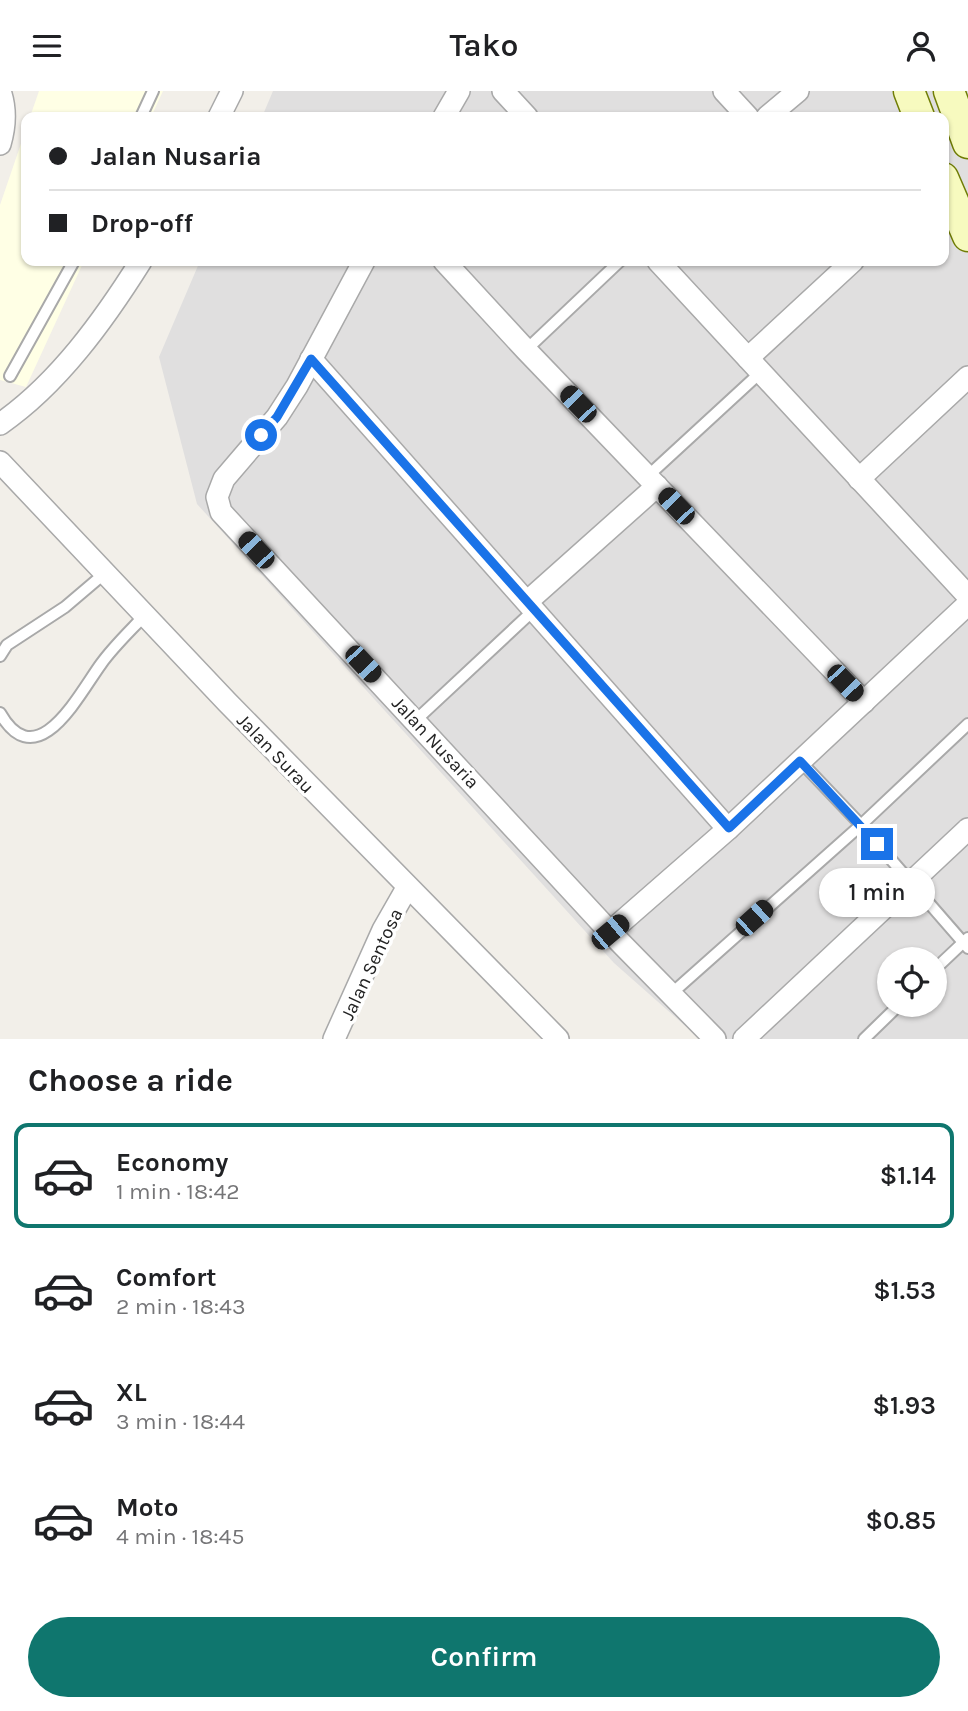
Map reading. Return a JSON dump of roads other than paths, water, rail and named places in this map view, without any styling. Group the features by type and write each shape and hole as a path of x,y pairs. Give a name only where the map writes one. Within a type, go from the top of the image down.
{"main road":[{"path":"909,91 917,112"},
{"path":"949,91 968,143"},
{"path":"949,192 968,236"}],"street":[{"path":"0,91 4,129 0,144"},
{"path":"222,112 232,91"},
{"path":"447,112 459,91"},
{"path":"503,91 522,112"},
{"path":"724,91 743,112"},
{"path":"773,112 798,91"},
{"path":"0,424 23,409 75,352 114,304 138,266"},
{"name":"Jalan Nusaria","path":"361,266 277,417 224,479 218,497 221,512 610,932 715,1039"},
{"path":"449,266 864,702"},
{"path":"663,266 968,596"},
{"path":"754,365 848,266"},
{"path":"311,359 729,828"},
{"path":"859,478 968,377"},
{"name":"Jalan Surau","path":"0,462 144,616 407,888 558,1039"},
{"path":"531,605 653,481"},
{"path":"610,932 729,828 968,604"},
{"path":"744,1039 968,829"},
{"name":"Jalan Sentosa","path":"334,1039 383,930 407,888"}],"lane":[{"path":"143,112 153,91"},
{"path":"10,376 71,266"},
{"path":"526,350 615,266"},
{"path":"653,481 754,365"},
{"path":"0,656 7,645 65,607 104,573"},
{"path":"416,720 531,605"},
{"path":"0,713 6,724 21,736 39,737 54,729 103,661 144,616"},
{"path":"671,994 861,825 968,724"},
{"path":"800,761 966,942 947,959"},
{"path":"864,1039 887,1017"}]}
